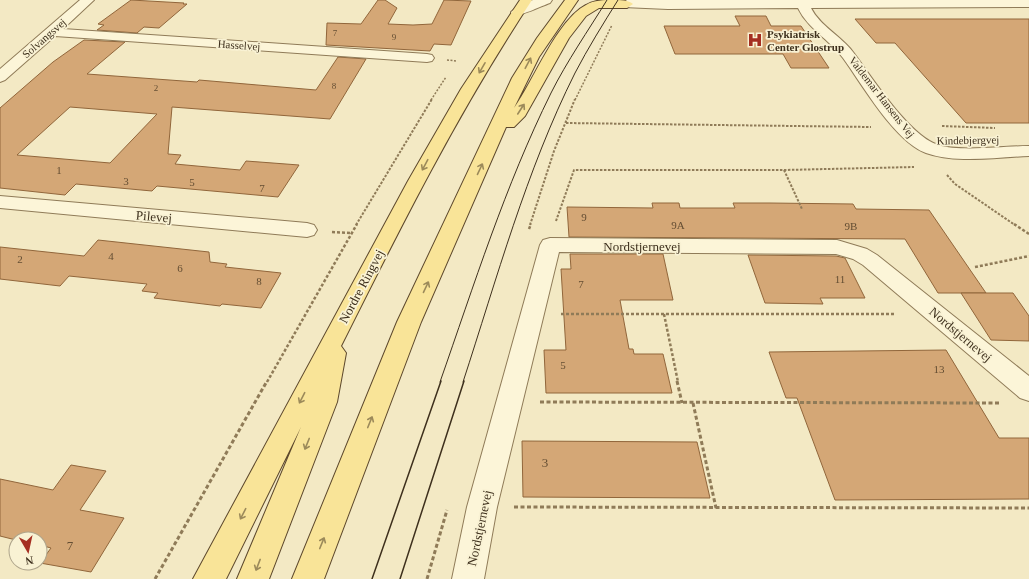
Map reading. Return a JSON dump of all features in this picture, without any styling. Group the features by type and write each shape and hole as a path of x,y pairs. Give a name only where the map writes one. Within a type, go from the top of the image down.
{"main road":[{"path":"308,579 410,322 520,78 534,50 556,19 572,0"},
{"path":"600,0 627,4"},
{"path":"494,136 519,113 563,38 581,14 590,7 598,5 627,4"},
{"name":"Nordre Ringvej","path":"208,579 339,326 444,131 522,6"},
{"path":"253,579 324,402 339,326"}],"street":[{"name":"Solvangsvej","path":"0,77 88,0"},
{"path":"522,6 546,0"},
{"path":"627,4 804,3 829,11 898,2 921,1 1029,3"},
{"name":"Valdemar Hansens Vej","path":"804,3 806,14 844,49 902,126 921,144"},
{"name":"Valdemar Hansens Vej","path":"829,11 844,49"},
{"name":"Hasselvej","path":"51,32 426,58"},
{"name":"Kindebjergvej","path":"921,144 935,140 945,133 1029,139"},
{"name":"Kindebjergvej","path":"921,144 931,149 949,152 1029,151"},
{"name":"Pilevej","path":"0,202 307,230"},
{"name":"Nordstjernevej","path":"468,579 482,507 550,245 837,247 854,251 870,260 1029,391"}],"path":[{"path":"559,139 593,58 618,14 627,4"},
{"path":"453,67 461,55"},
{"path":"155,579 351,233 428,104 449,73"},
{"path":"566,123 703,126 902,126"},
{"path":"945,133 1001,129"},
{"path":"550,245 555,224 574,170 784,170 916,167"},
{"path":"784,170 802,209"},
{"path":"943,171 955,184 1029,234"},
{"path":"975,267 1029,256"},
{"path":"532,314 937,314"},
{"path":"664,314 682,403"},
{"path":"509,402 1006,403"},
{"path":"693,403 716,508"},
{"path":"482,507 1029,508"}],"building":[{"path":"131,0 187,4 159,28 144,27 137,33 97,30 104,25 98,24"},
{"path":"378,0 385,0 397,8 388,24 413,25 432,24 444,0 471,1 451,45 434,44 430,51 326,45 327,23 361,24"},
{"path":"735,16 766,16 771,26 801,26 829,68 791,68 783,54 675,54 664,26 740,26"},
{"path":"855,19 1029,19 1029,123 966,123 895,43 876,43"},
{"path":"84,40 125,42 87,74 197,82 199,80 316,90 338,57 366,59 330,119 172,107 168,154 181,155 175,164 240,170 246,161 299,165 278,197 157,186 152,191 76,184 65,195 0,188 0,108 53,62","holes":["70,107 157,114 110,163 17,155"]},
{"path":"652,203 679,203 680,208 735,208 733,203 770,203 853,204 856,209 929,210 986,293 938,293 905,239 569,237 567,207 653,208"},
{"path":"98,240 209,252 210,262 227,264 225,267 281,273 261,308 222,304 220,306 154,298 158,293 142,291 147,284 69,276 60,286 0,279 0,247 84,256"},
{"path":"570,254 663,254 673,300 620,300 629,349 633,349 634,354 663,354 672,393 546,393 544,350 566,350 561,269 571,269"},
{"path":"748,255 836,256 845,258 865,298 820,298 823,304 765,303"},
{"path":"961,293 1013,293 1029,316 1029,341 991,340"},
{"path":"946,350 999,438 1029,438 1029,499 835,500 797,398 786,398 769,352"},
{"path":"522,441 697,442 710,498 523,497"},
{"path":"71,465 106,471 80,510 124,518 91,572 48,564 48,552 51,548 48,547 48,531 8,531 8,538 0,536 0,479 53,490"}],"tram line":[{"path":"440,382 491,236 534,128 564,69 607,0"},
{"path":"463,382 513,225 542,148 575,73 590,45 618,0"},
{"path":"372,579 441,381"},
{"path":"400,579 464,381"}],"place":[{"name":"Psykiatrisk Center Glostrup","path":"755,40"}]}
